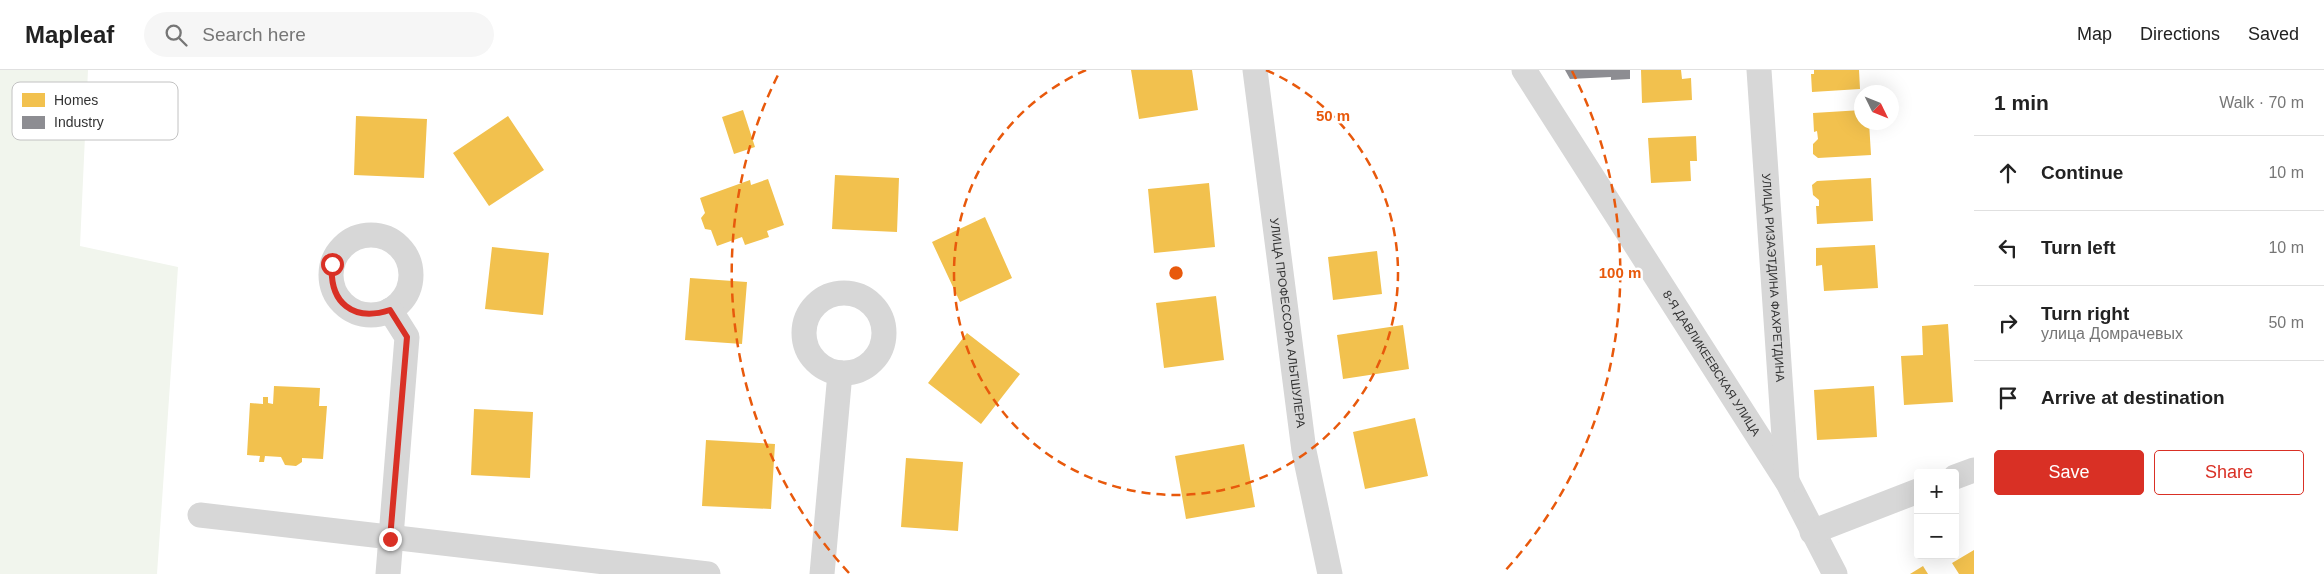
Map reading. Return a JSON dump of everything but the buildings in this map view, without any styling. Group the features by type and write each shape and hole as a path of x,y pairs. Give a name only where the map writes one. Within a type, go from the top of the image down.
{"street":[{"name":"УЛИЦА ПРОФЕССОРА АЛЬТШУЛЕРА","path":"1255,70 1304,451 1330,574"},
{"name":"8-Я ДАВЛИКЕЕВСКАЯ УЛИЦА","path":"1524,70 1788,483 1835,574"},
{"name":"УЛИЦА РИЗАЭТДИНА ФАХРЕТДИНА","path":"1760,70 1788,483"},
{"path":"388,574 407,337 390,310"},
{"path":"822,574 840,373"},
{"path":"1959,476 1974,470"},
{"path":"1812,532 1914,493"},
{"path":"200,515 390,539 708,574"}],"shaded area":[{"path":"0,70 88,70 87,82 12,82 12,140 85,140 80,246 178,267 157,574 0,574"}],"route":[{"path":"332,264 331,280 336,295 346,307 360,314 376,315 390,310 407,337 390,539"}]}
